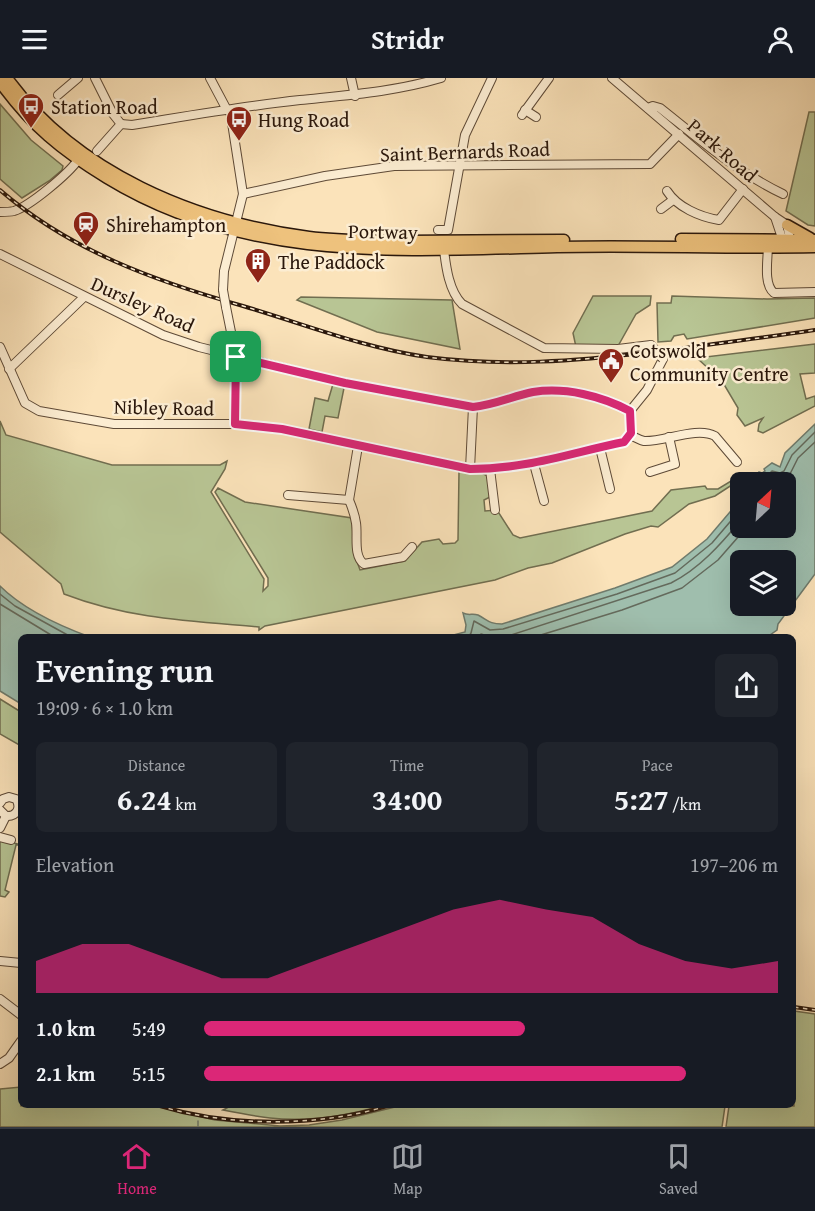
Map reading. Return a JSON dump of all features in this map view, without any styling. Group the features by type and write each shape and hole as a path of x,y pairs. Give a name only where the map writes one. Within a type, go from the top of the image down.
{"highway":[{"name":"Portway","path":"7,78 37,114 82,152 151,192 234,227 353,240 815,242"},
{"name":"Portway","path":"0,82 35,125 54,143 120,186 161,207 294,244 444,250 768,243"},
{"path":"787,225 815,242"}],"street":[{"path":"58,95 78,78"},
{"path":"95,78 113,114 121,124 132,125 300,100 355,96 400,89 441,78"},
{"path":"210,78 228,110 243,194 224,271 223,290 236,357 235,424"},
{"path":"351,78 355,96"},
{"path":"448,230 465,135 492,78"},
{"path":"536,117 524,113 549,78"},
{"name":"Park Road","path":"612,78 787,225"},
{"name":"Park Road","path":"648,108 653,106 660,108 756,182 783,195"},
{"path":"97,151 121,124"},
{"name":"Saint Bernards Road","path":"243,194 325,176 382,168 459,165 650,164 679,134"},
{"path":"0,212 14,211 26,204 64,176 78,160"},
{"path":"667,191 673,200 689,210 719,220 743,189"},
{"path":"661,209 673,200"},
{"path":"776,217 787,243"},
{"path":"787,225 787,243"},
{"path":"438,230 458,230"},
{"path":"768,243 768,282 772,291 774,293 815,292"},
{"path":"444,250 448,274 456,297 462,304 544,348 618,349 651,345 663,359 647,390 630,411 630,435 645,441 690,434 711,434 716,436 727,457 737,462"},
{"name":"Dursley Road","path":"0,254 163,335 236,357 345,383 473,407 547,391 579,393 596,397 630,411"},
{"path":"9,369 84,297"},
{"name":"Nibley Road","path":"0,347 25,403 39,411 114,424 235,424 282,429 470,469 534,464 624,442 630,435"},
{"path":"470,469 473,407"},
{"path":"650,472 675,464 669,437"},
{"path":"358,446 349,500 356,522 359,561 364,564 403,557 412,547"},
{"path":"600,448 610,489"},
{"path":"534,464 544,501"},
{"path":"490,469 495,510"},
{"path":"288,495 349,500"},
{"path":"0,803 9,797 18,802 17,812 12,816 3,813 0,828"},
{"path":"0,837 11,840"},
{"path":"0,961 18,963"},
{"path":"0,999 18,1013"},
{"path":"0,1064 9,1058 18,1045"}],"green space":[{"path":"0,104 31,140 63,166 62,170 49,181 22,198 0,179"},
{"path":"809,112 815,112 815,226 808,225 786,211"},
{"path":"593,296 651,296 650,305 636,314 618,346 576,347 573,333"},
{"path":"672,296 815,298 815,318 687,339 684,334 674,336 671,341 658,342 657,303 671,303"},
{"path":"301,297 452,300 460,349 377,332 297,300"},
{"path":"815,344 815,373 800,374 806,399 815,396 815,406 763,433 758,431 763,418 745,426 737,415 738,408 722,381 697,358"},
{"path":"333,384 344,388 338,418 325,416 322,432 309,429 315,398 328,401"},
{"path":"0,421 6,435 112,465 220,465 227,461 225,469 211,492 264,579 263,591 268,586 268,578 215,492 218,488 245,502 352,518 354,553 360,570 405,561 422,542 439,539 443,544 455,543 458,540 459,471 482,473 489,477 490,497 484,500 485,511 497,510 513,535 520,538 652,511 671,490 705,486 707,489 718,489 730,482 730,486 715,496 689,504 658,527 651,526 625,534 552,563 528,568 495,580 265,626 259,630 259,627 184,621 136,614 64,594 61,584 0,532"},
{"path":"0,699 18,710 18,744 0,734"},
{"path":"0,839 18,845 16,845 5,890 9,892 5,897 0,896"},
{"path":"796,1011 815,1014 815,1127 726,1127 729,1108 796,1108"},
{"path":"18,1087 18,1108 164,1108 215,1120 280,1126 342,1120 391,1108 725,1108 722,1127 0,1127 0,1089"},
{"path":"227,1108 373,1108 312,1119 270,1118 223,1110"}],"water":[{"path":"815,424 815,574 796,600 796,550 730,550 730,616 784,616 777,630 771,634 457,634 465,632 463,613 478,615 491,622 502,624 672,567 707,539 730,512 730,538 796,538 796,472 764,472 772,463 780,467 785,453"},
{"path":"0,586 42,616 82,634 18,634 18,702 0,691"}],"waterway":[{"path":"198,1121 198,1127"}],"railway":[{"path":"0,190 56,230 115,262 178,286 357,342 427,357 484,362 568,360 653,352 815,330"},
{"path":"796,1007 815,1010"},
{"path":"168,1108 215,1118 274,1122 333,1118 380,1108"}],"place":[{"name":"Station Road","path":"31,129"},
{"name":"Hung Road","path":"239,142"},
{"name":"Shirehampton","path":"86,247"},
{"name":"The Paddock","path":"258,284"},
{"name":"Cotswold Community Centre","path":"611,384"}],"route":[{"path":"236,357 345,383 473,407 534,392 579,393 612,402 630,411 631,433 624,442 534,464 470,469 282,429 235,424 236,357"}]}
